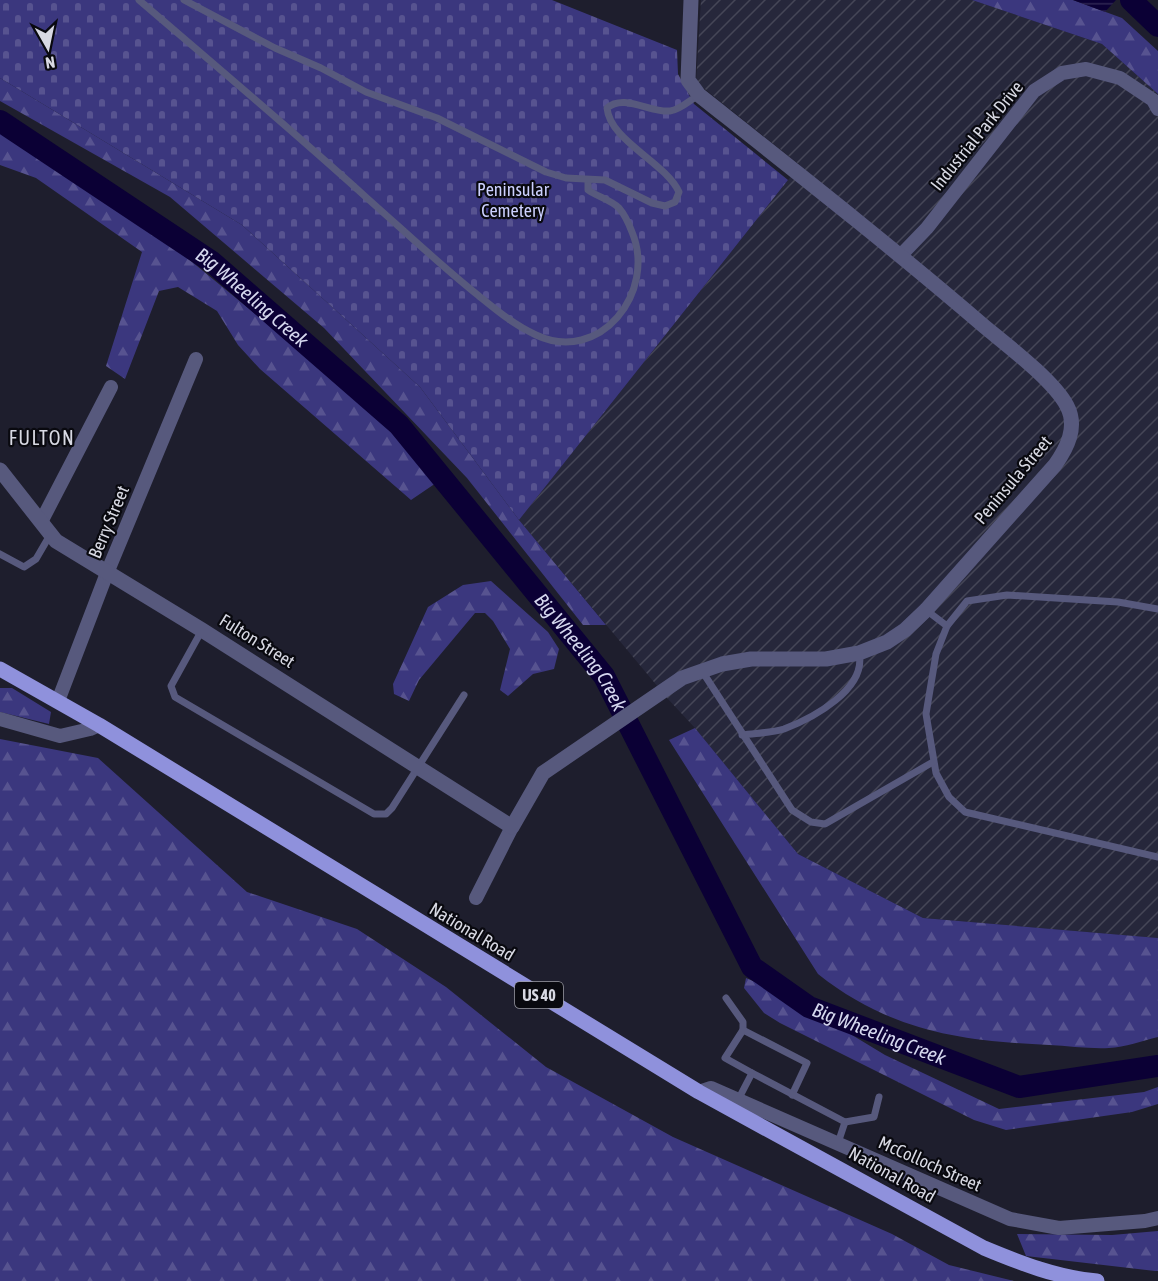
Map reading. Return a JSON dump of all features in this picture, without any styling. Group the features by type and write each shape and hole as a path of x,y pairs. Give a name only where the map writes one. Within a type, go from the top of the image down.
{"main road":[{"name":"National Road","path":"0,669 99,725 275,835 699,1092 984,1248 1028,1266 1083,1280 1097,1281"}],"street":[{"name":"Peninsula Street","path":"512,827 543,773 682,678 722,664 751,659 826,658 859,653 886,642 905,630 926,610 1055,465 1067,447 1071,433 1071,417 1067,405 1042,376 901,255 699,95 688,80 690,0"},
{"name":"Industrial Park Drive","path":"901,255 927,228 1034,91 1062,73 1086,69 1120,78 1153,100 1158,109"},
{"name":"Berry Street","path":"58,701 107,573 196,359"},
{"path":"46,528 111,387"},
{"name":"Fulton Street","path":"0,470 56,541 419,766 512,827"},
{"path":"0,719 60,735 99,725"},
{"path":"476,898 512,827"},
{"name":"McColloch Street","path":"699,1092 711,1088 1010,1219 1059,1228 1158,1218"}],"lane":[{"path":"139,0 345,178 445,268 513,324 540,337 561,342 584,339 605,330 620,316 632,297 638,278 639,258 636,240 629,224 619,208 588,190 588,180"},
{"path":"184,0 366,92 437,118 546,172 566,178 605,180 652,203 665,206 675,202 679,192 674,181 630,143 608,117 607,108 612,103 624,102 658,111 674,111 699,95"},
{"path":"0,554 24,567 36,560 46,528"},
{"path":"1158,609 1118,602 1007,595 967,601 946,626 936,654 926,714 936,773 949,797 964,812 1158,857"},
{"path":"926,610 946,626"},
{"path":"202,630 171,686 175,697 374,814 386,814 392,808 464,695"},
{"path":"742,735 781,729 810,718 830,705 847,689 859,672 862,664 859,653"},
{"path":"702,671 792,810 812,822 825,824 933,762"},
{"path":"726,998 743,1022 743,1030 725,1058 845,1122 874,1117 879,1097"},
{"path":"743,1030 807,1063 792,1095"},
{"path":"738,1100 752,1073"},
{"path":"838,1143 845,1122"}],"shaded area":[{"path":"701,0 972,0 1102,44 1158,94 1158,938 923,918 798,854 519,520 800,165 696,82"},
{"path":"1073,0 1116,0 1105,12"}],"green space":[{"name":"Peninsular Cemetery","path":"0,0 552,0 677,50 678,74 694,104 788,180 519,520 420,387 242,225 0,78"},
{"path":"972,0 1073,0 1122,18 1158,51 1158,94 1102,44"},
{"path":"0,78 242,225 420,387 519,520 606,625 583,625 467,478 324,328 170,197 0,101"},
{"path":"0,133 146,224 372,410 436,483 411,500 260,369 238,345 217,311 178,287 159,291 125,379 106,366 142,252 36,178 0,165"},
{"path":"491,581 548,632 559,649 554,669 533,674 508,696 500,690 510,649 493,621 485,613 475,613 419,680 409,701 394,694 393,684 428,607 463,585"},
{"path":"0,688 12,688 51,712 49,724 0,712"},
{"path":"695,728 798,854 923,918 1158,938 1158,1037 1102,1048 1016,1043 956,1036 899,1020 872,1009 845,993 818,974 669,740"},
{"path":"0,739 98,758 247,892 357,929 446,987 546,1067 673,1137 892,1234 949,1265 1014,1281 0,1281"},
{"path":"746,978 786,995 885,1055 999,1109 1144,1092 1158,1087 1158,1104 1132,1112 1006,1130 974,1120 780,1023 764,1013 744,988"},
{"path":"1158,1231 1158,1271 1026,1256 1017,1234 1112,1235"}],"waterway":[{"name":"Big Wheeling Creek","path":"1131,0 1158,26"},
{"name":"Big Wheeling Creek","path":"0,121 212,262 399,425 604,676 752,967 809,1007 1019,1087 1158,1066"}],"district":[{"name":"FULTON","path":"42,438"}]}
